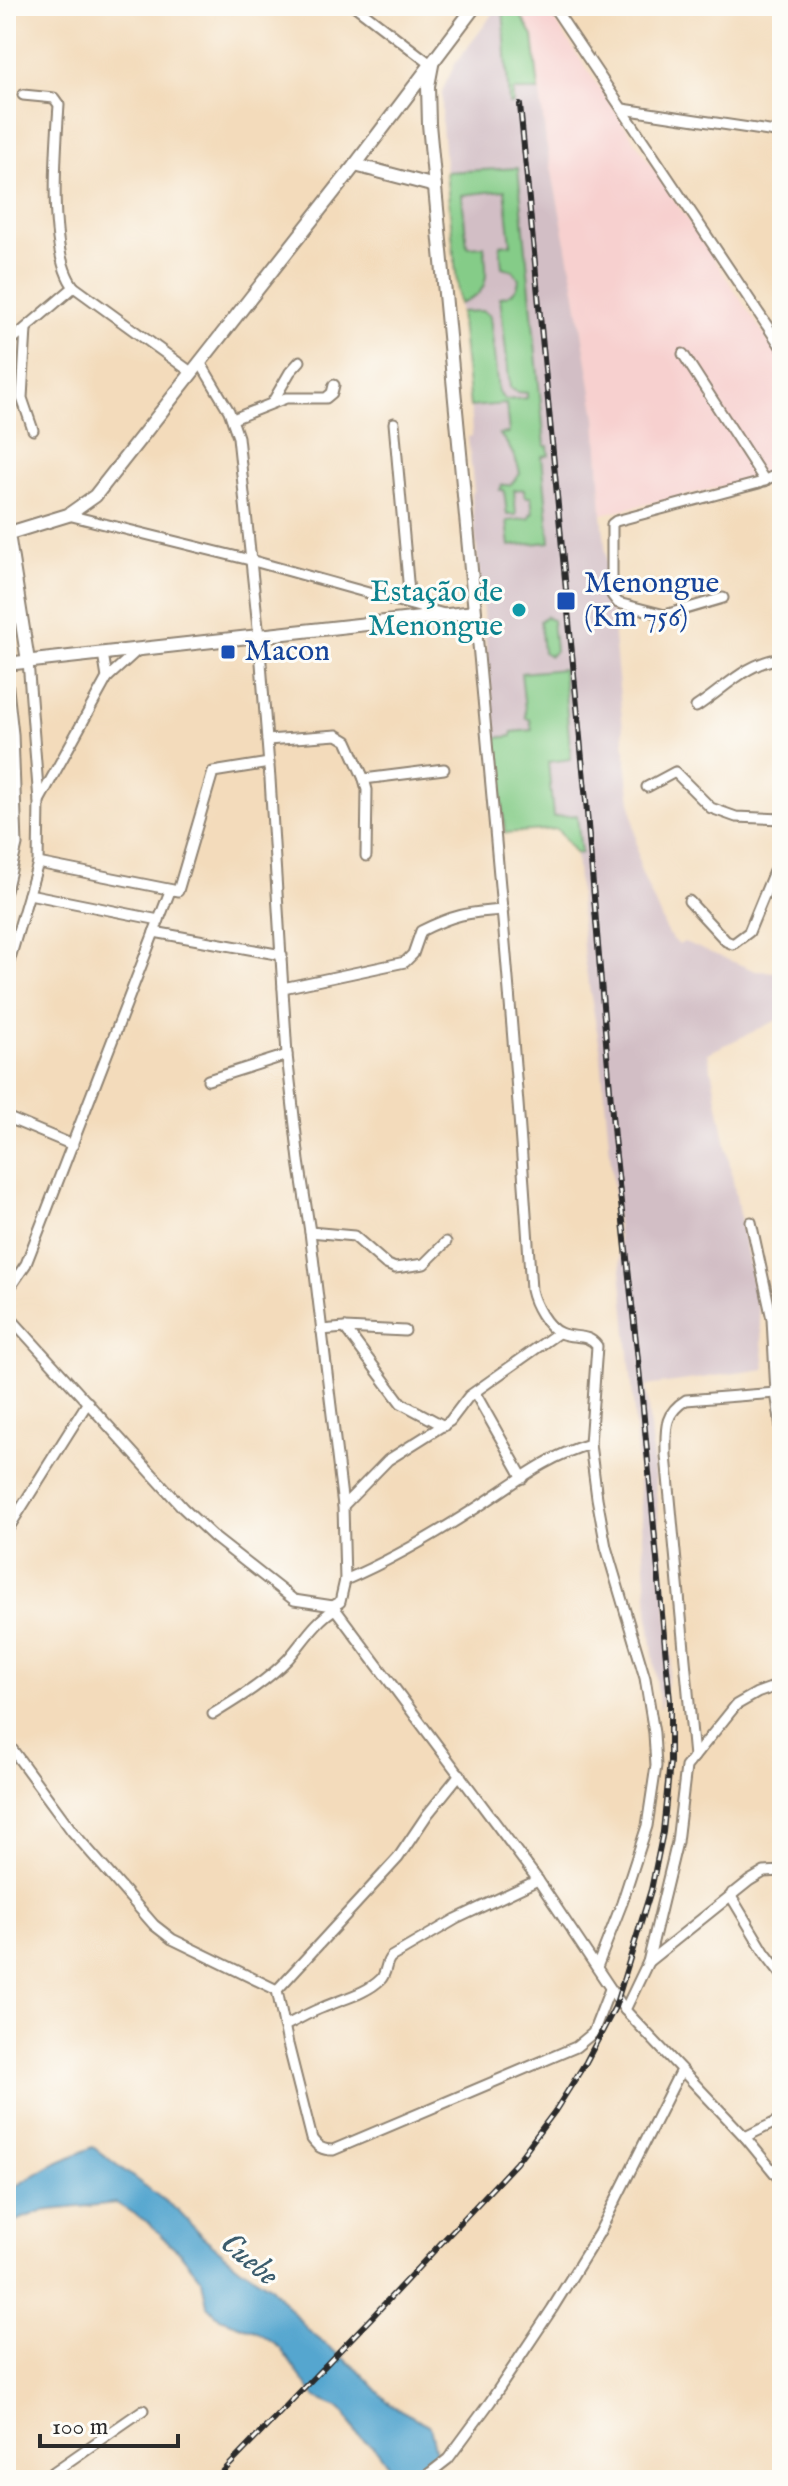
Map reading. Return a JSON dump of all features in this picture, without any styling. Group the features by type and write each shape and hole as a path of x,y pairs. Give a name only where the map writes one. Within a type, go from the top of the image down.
{"main road":[{"path":"28,661 10,578 7,534 68,515 95,496 355,165 475,6"},
{"path":"6,664 475,612 429,115 428,86 432,65"},
{"path":"355,165 435,186"}],"street":[{"path":"355,6 432,65"},
{"path":"553,6 782,348"},
{"path":"23,95 54,98 59,105 54,188 63,267 74,287 196,367 233,419 238,437 269,763 287,1055 343,1506 345,1580 340,1602 286,1660 213,1714"},
{"path":"623,109 782,133"},
{"path":"6,345 74,287"},
{"path":"26,329 22,398 33,430"},
{"path":"683,354 765,481"},
{"path":"272,403 300,361"},
{"path":"233,419 290,397 326,398 332,393 334,385"},
{"path":"394,423 410,604"},
{"path":"723,598 665,615 618,603 612,595 611,528 616,521 765,481 782,472"},
{"path":"68,515 250,560 450,615"},
{"path":"475,612 503,910 531,1290 541,1313 558,1333 589,1338 598,1350 590,1444 606,1547 645,1678 654,1733 656,1766 647,1826 597,1967"},
{"path":"39,801 107,678 139,649"},
{"path":"103,653 107,678"},
{"path":"696,707 752,666 782,658"},
{"path":"6,972 38,863 39,801 28,661"},
{"path":"6,671 14,745 17,845 6,891"},
{"path":"267,740 343,736 367,790 366,856"},
{"path":"38,863 178,891 213,772 269,763"},
{"path":"364,779 444,769"},
{"path":"647,787 675,772 711,808 736,817 782,819"},
{"path":"17,845 39,845"},
{"path":"689,901 726,941 733,944 749,932 782,852"},
{"path":"6,1293 26,1264 170,891"},
{"path":"29,894 159,920"},
{"path":"283,988 405,962 413,954 421,931 467,912 503,910"},
{"path":"154,932 282,955"},
{"path":"208,1080 287,1055"},
{"path":"6,1117 73,1145"},
{"path":"751,1222 772,1319 782,1437"},
{"path":"310,1232 354,1236 395,1268 424,1264 446,1242"},
{"path":"6,1313 183,1508 215,1538 294,1600 334,1608 538,1880 625,2010 745,2137 782,2182"},
{"path":"345,1328 401,1403 444,1426"},
{"path":"321,1330 405,1331"},
{"path":"343,1506 388,1460 444,1426 457,1415 469,1396 558,1333"},
{"path":"475,1393 523,1478"},
{"path":"694,1757 666,1455 670,1414 686,1400 776,1393"},
{"path":"6,1532 88,1402"},
{"path":"345,1580 391,1560 523,1478 540,1463 590,1444"},
{"path":"625,2010 648,1962 677,1842 686,1767 736,1705 782,1684"},
{"path":"6,1741 72,1831 154,1925 172,1939 277,1990"},
{"path":"277,1990 398,1858 460,1774"},
{"path":"648,1962 732,1893 764,1872 782,1871"},
{"path":"284,2026 354,1995 379,1980 391,1957 456,1919 538,1880"},
{"path":"732,1893 748,1926 782,1975"},
{"path":"277,1990 312,2139 324,2150 333,2150 576,2047 593,2033 610,1989"},
{"path":"421,2480 448,2459 490,2402 593,2243 681,2070"},
{"path":"745,2137 782,2119"},
{"path":"42,2480 143,2410"}],"shaded area":[{"path":"499,6 515,6 533,36 546,142 596,417 602,514 640,869 668,934 679,945 684,942 756,971 782,972 782,1018 708,1053 759,1314 765,1369 646,1386 672,1661 660,1709 649,1622 632,1386 600,1047 584,959 576,854 557,829 505,833 471,493 474,492 468,437 472,436 470,400 453,254 442,91 455,64"},
{"path":"515,6 545,6 782,361 782,464 758,479 602,514 596,417 546,142 533,37"}],"green space":[{"path":"503,6 515,6 533,36 539,91 513,91 513,104 509,104"},
{"path":"518,168 545,446 548,446 549,455 542,456 550,542 510,546 507,521 530,518 533,514 531,497 525,497 524,489 514,490 516,515 507,515 504,490 500,490 502,485 510,485 520,474 512,453 499,434 509,433 506,404 470,407 460,312 483,311 490,316 498,392 505,400 527,398 527,393 510,388 500,297 513,292 519,279 513,270 502,267 500,245 511,244 505,190 462,195 467,247 484,246 486,274 477,295 459,304 446,172"},
{"path":"546,616 552,620 555,651 550,656 543,652 540,621"},
{"path":"563,669 571,759 548,762 553,817 577,815 581,853 576,854 557,829 505,833 495,738 532,730 530,719 526,719 521,673"}],"water":[{"path":"93,2147 178,2211 202,2236 240,2267 270,2286 310,2332 358,2370 391,2405 430,2426 437,2456 409,2480 399,2480 378,2451 356,2433 346,2414 338,2407 316,2398 280,2348 256,2331 220,2318 207,2305 202,2280 181,2254 149,2223 116,2203 41,2211 6,2225 6,2192 50,2166"}],"railway":[{"path":"215,2480 516,2163 555,2111 615,2007 651,1890 663,1832 670,1762 670,1701 614,1138 586,801 520,105"}],"place":[{"name":"Menongue (Km 756)","path":"566,601"},
{"name":"Estação de Menongue","path":"519,610"},
{"name":"Macon","path":"228,652"}],"water label":[{"name":"Cuebe","path":"249,2260"}]}
